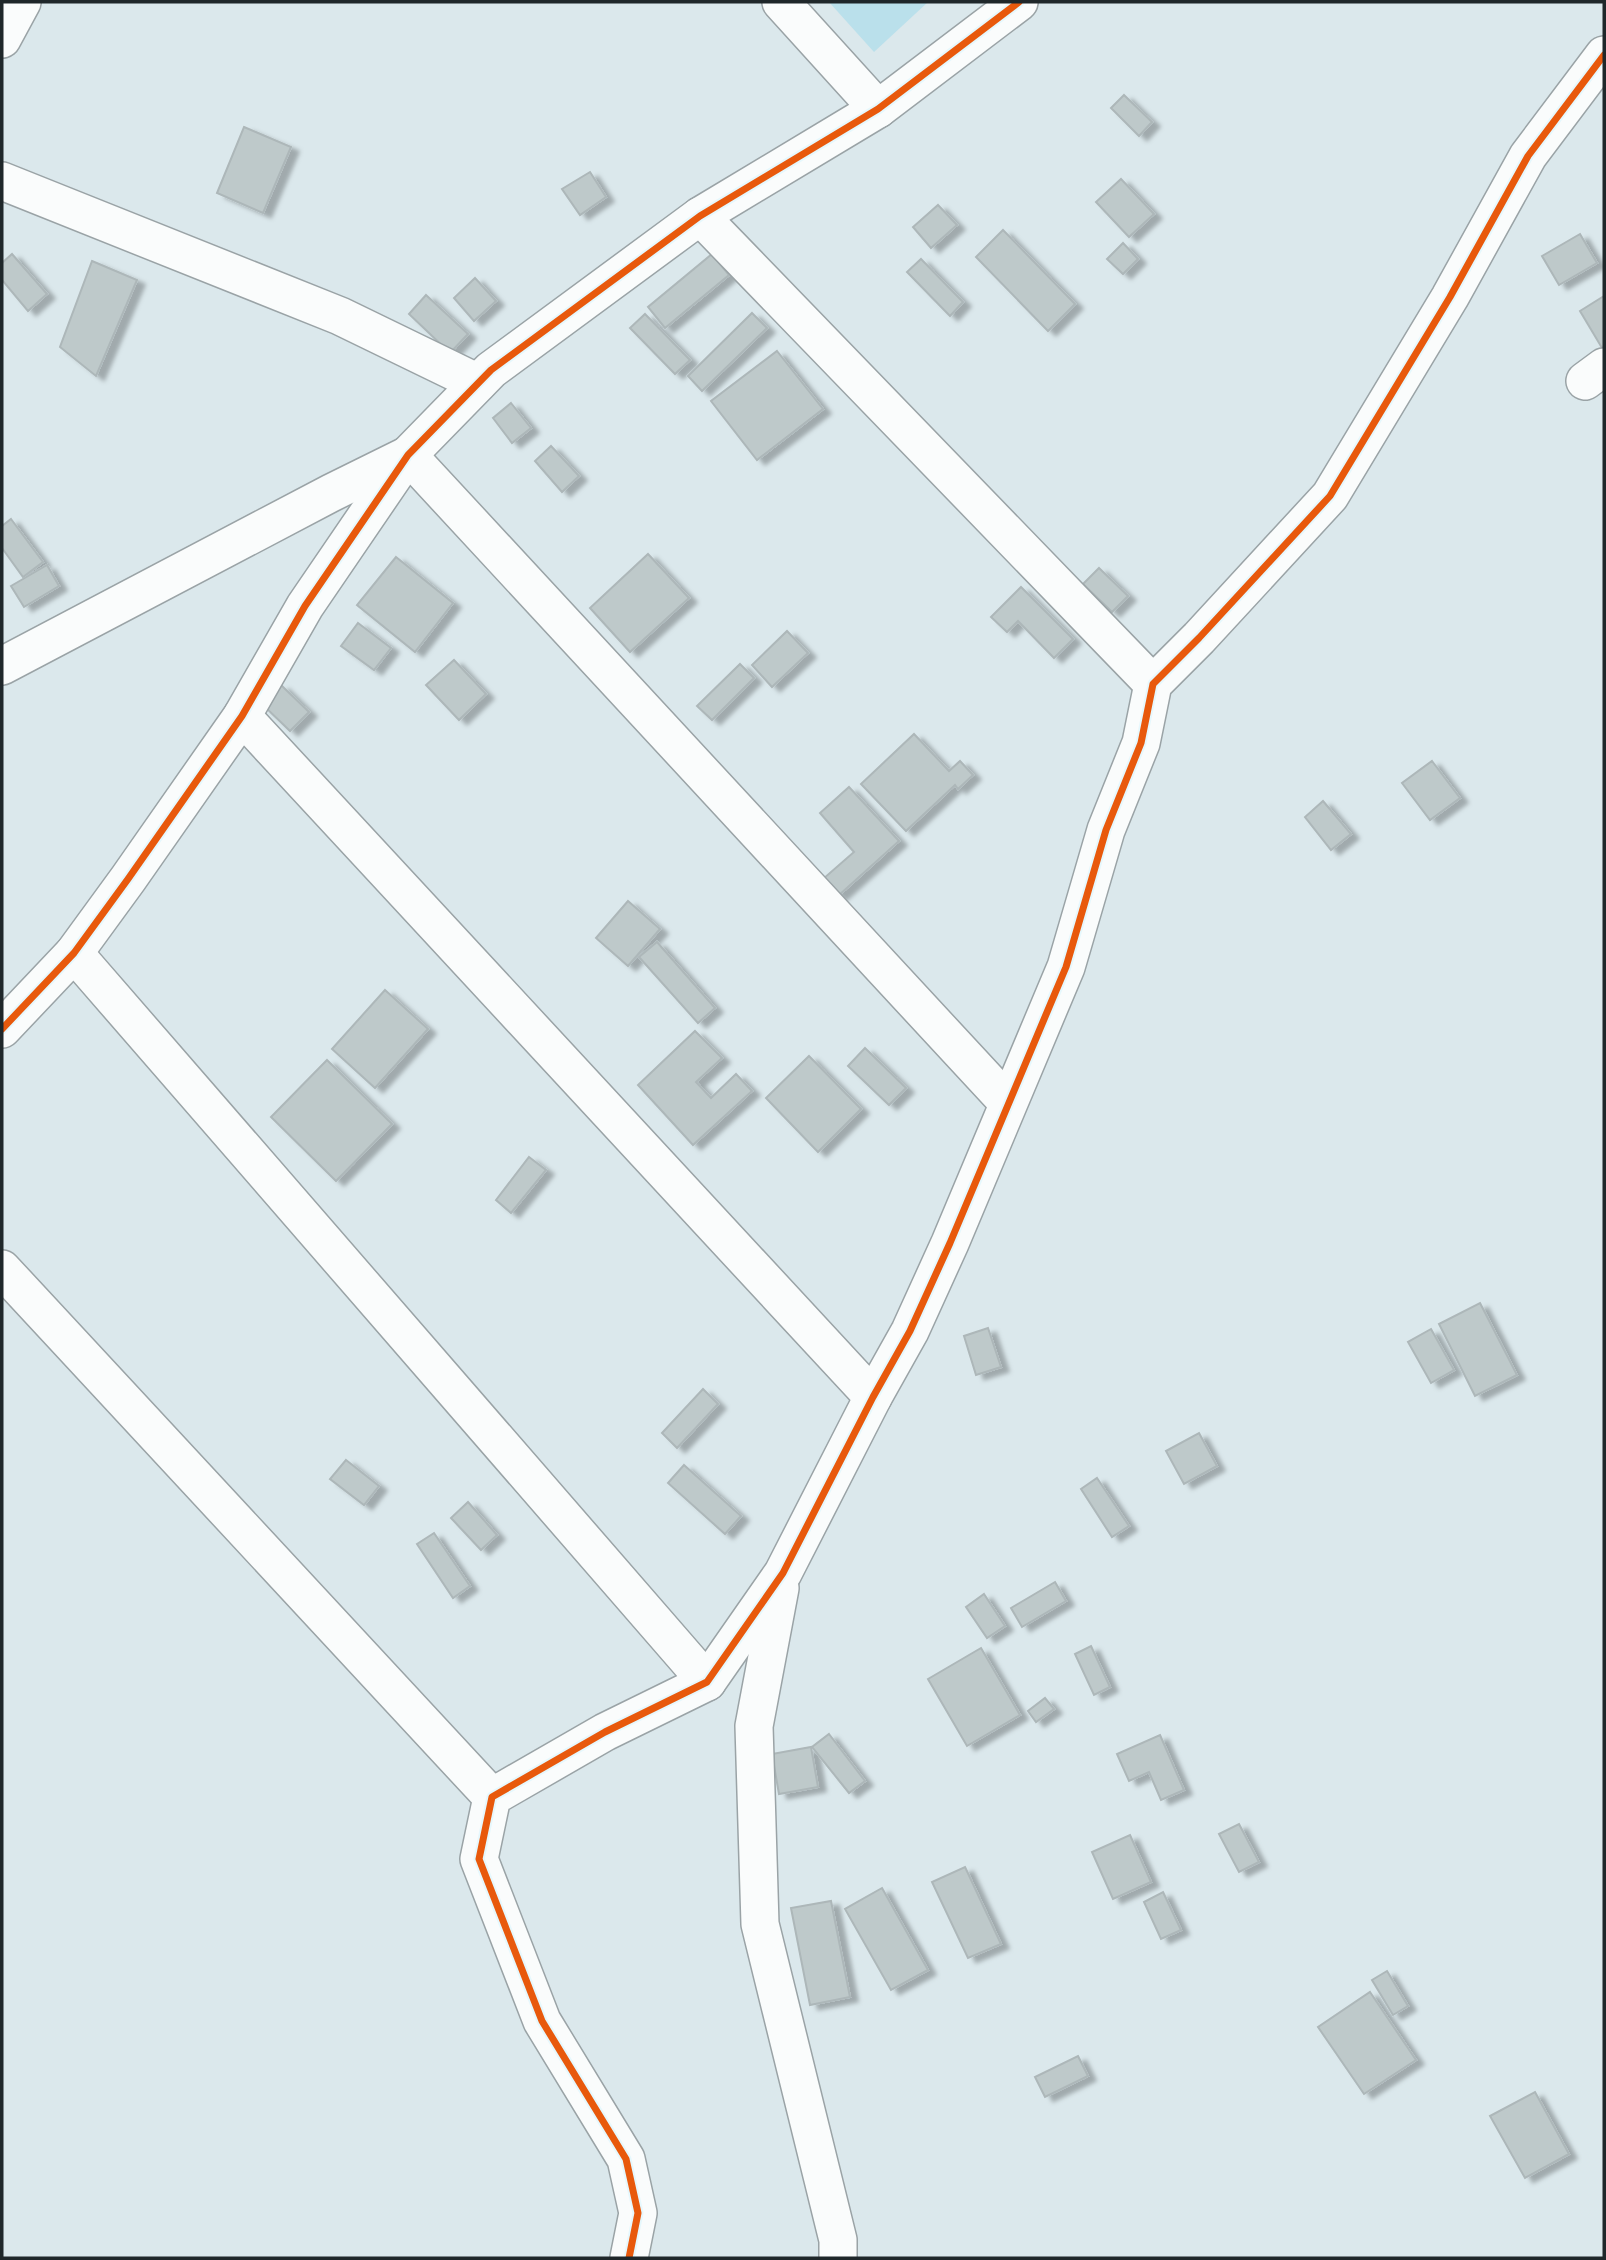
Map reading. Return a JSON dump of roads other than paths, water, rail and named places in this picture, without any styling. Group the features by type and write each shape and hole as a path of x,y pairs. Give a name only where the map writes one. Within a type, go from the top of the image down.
{"street":[{"path":"2,40 22,2"},
{"path":"781,2 878,109"},
{"path":"2,1029 75,953 242,716 305,606 408,455 478,383 491,370 700,216 878,109 1019,2"},
{"path":"629,2258 638,2213 626,2159 542,2021 479,1859 492,1797 605,1732 707,1682 783,1573 910,1331 950,1243 1066,967 1106,830 1141,743 1153,684 1330,496 1450,297 1528,156 1604,55"},
{"path":"2,181 340,316 478,383"},
{"path":"700,216 1153,684"},
{"path":"408,455 1009,1103"},
{"path":"2,666 408,455"},
{"path":"242,716 873,1397"},
{"path":"75,953 707,1682"},
{"path":"2,1269 492,1797"},
{"path":"783,1573 754,1726 761,1924 838,2240 838,2258"}]}
